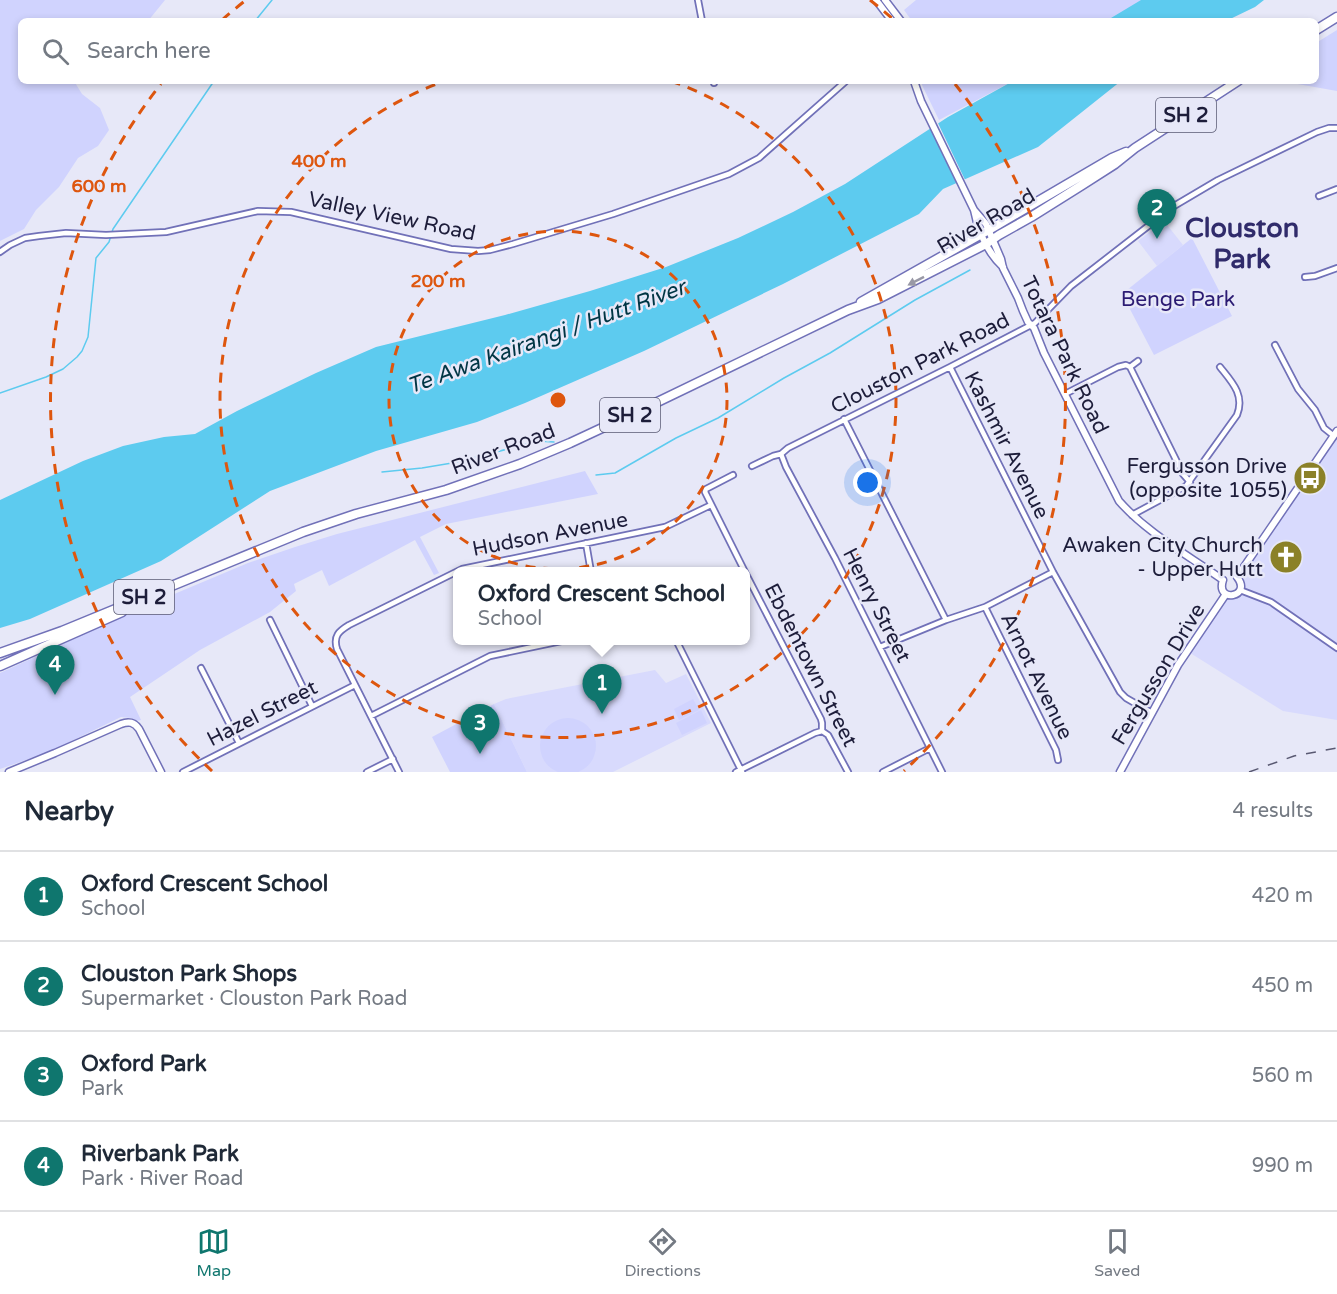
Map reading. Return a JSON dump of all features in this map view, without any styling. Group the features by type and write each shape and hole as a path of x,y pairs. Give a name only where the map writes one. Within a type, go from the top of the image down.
{"highway":[{"path":"1319,28 1337,17"},
{"name":"River Road","path":"0,653 62,631 318,526 446,490 520,464 617,421 848,310 878,299 990,241 1031,218 1115,164 1135,148 1233,84"},
{"name":"River Road","path":"848,310 1112,158 1135,148"},
{"name":"River Road","path":"0,666 226,564"},
{"path":"0,658 62,631"}],"street":[{"path":"698,0 701,18"},
{"path":"876,0 890,18"},
{"path":"885,0 899,18"},
{"name":"Valley View Road","path":"0,252 18,242 39,236 66,233 105,235 166,232 258,211 291,212 451,249 490,250 613,214 729,174 759,158 843,84"},
{"name":"Totara Park Road","path":"915,84 974,210 986,224 985,232 996,261 1003,268 1034,328 1119,501 1145,526 1230,577"},
{"name":"Clouston Park Road","path":"752,466 781,454 788,448 844,419 1035,323 1071,286 1181,201 1228,174 1317,132 1337,128"},
{"path":"1319,196 1337,189"},
{"path":"1305,277 1337,268"},
{"path":"1230,577 1241,583 1240,590 1232,595 1226,594 1222,587 1335,434 1324,428 1315,410 1298,389 1275,345"},
{"path":"1130,367 1138,361"},
{"path":"1065,394 1118,367 1126,365 1130,367 1183,474 1190,482"},
{"name":"Kashmir Avenue","path":"950,367 1053,573 1120,692 1152,713"},
{"path":"1132,515 1181,490 1190,482 1233,421 1240,408 1240,401 1237,391 1220,367"},
{"path":"844,419 946,620"},
{"name":"Henry Street","path":"781,454 942,772"},
{"path":"711,505 705,495 706,489 733,476"},
{"name":"Hudson Avenue","path":"467,567 665,527 711,505"},
{"name":"Ebdentown Street","path":"711,505 742,567"},
{"path":"586,543 590,567"},
{"name":"Hudson Avenue","path":"355,685 336,645 336,636 340,631 453,573"},
{"path":"880,647 946,620 985,608 1053,573"},
{"name":"Ebdentown Street","path":"750,583 821,719 822,731 828,735 848,772"},
{"path":"1240,590 1271,602 1337,648"},
{"name":"Fergusson Drive","path":"1120,772 1183,658 1226,594"},
{"name":"Arnot Avenue","path":"985,608 1056,750 1058,760"},
{"path":"270,620 312,706"},
{"path":"371,716 490,656 542,645"},
{"path":"678,645 740,771 822,731"},
{"path":"201,668 239,743"},
{"path":"355,685 399,772"},
{"name":"Hazel Street","path":"183,772 355,685"},
{"path":"9,772 128,722 137,726 161,772"},
{"path":"883,772 930,748"},
{"path":"367,772 393,759"}],"shaded area":[{"path":"1164,221 1183,245 1157,266 1138,241"},
{"path":"1337,434 1337,720 1283,711 1187,651 1226,594 1240,590 1237,577"},
{"path":"655,670 666,683 686,674 711,723 613,772 527,772 494,704 506,699"}],"green space":[{"path":"0,0 165,0 150,18 18,18 18,84 76,84 82,94 100,108 109,130 98,146 78,158 59,187 36,210 24,229 0,241"},
{"path":"916,0 1148,0 1121,18 910,18 904,10"},
{"path":"1337,30 1337,91 1298,84 1319,84 1319,41"},
{"path":"922,84 1007,84 939,120"},
{"name":"Benge Park","path":"1192,238 1232,316 1154,355 1122,294"},
{"path":"585,471 598,494 446,524 420,537 439,573 434,575 415,540 329,586 322,570 294,584 296,591 270,612 200,650 130,697 141,720 121,717 49,752 0,769 0,673 141,608 248,563 337,534"},
{"path":"599,684 605,695 603,703 590,699 590,685"},
{"path":"693,699 699,710 679,720 674,709"},
{"path":"494,704 527,772 450,772 432,737"},
{"path":"701,710 707,723 682,735 676,723"},
{"path":"562,718 574,718 584,722 592,730 596,740 596,752 592,762 579,772 552,770 544,762 540,752 540,740 544,730 552,722"}],"water":[{"path":"1141,0 1264,0 1232,18 1111,18"},
{"name":"Te Awa Kairangi / Hutt River","path":"1008,84 1117,84 1038,147 943,189 919,214 783,284 644,351 525,403 477,422 376,451 270,491 161,561 30,619 0,628 0,500 83,461 123,446 164,437 195,434 316,373 376,347 590,291 666,267 738,238 845,184 948,117"}],"pier":[{"path":"937,121 966,182 958,186 929,126"}],"waterway":[{"path":"257,18 272,0"},
{"path":"0,393 63,369 82,351 88,337 96,258 109,242 113,229 212,84"},
{"path":"596,475 615,473 676,438 718,418 915,300 970,270"},
{"path":"382,472 458,462 538,441 554,442"}],"railway":[{"path":"1249,772 1294,756 1337,748"}],"place":[{"name":"Clouston Park Shops","path":"1157,239"},
{"name":"Fergusson Drive (opposite 1055)","path":"1310,478"},
{"name":"Awaken City Church - Upper Hutt","path":"1286,557"},
{"name":"Riverbank Park","path":"55,695"},
{"name":"Oxford Crescent School","path":"602,714"},
{"name":"Oxford Park","path":"480,754"}],"district":[{"name":"Clouston Park","path":"1242,244"}]}
